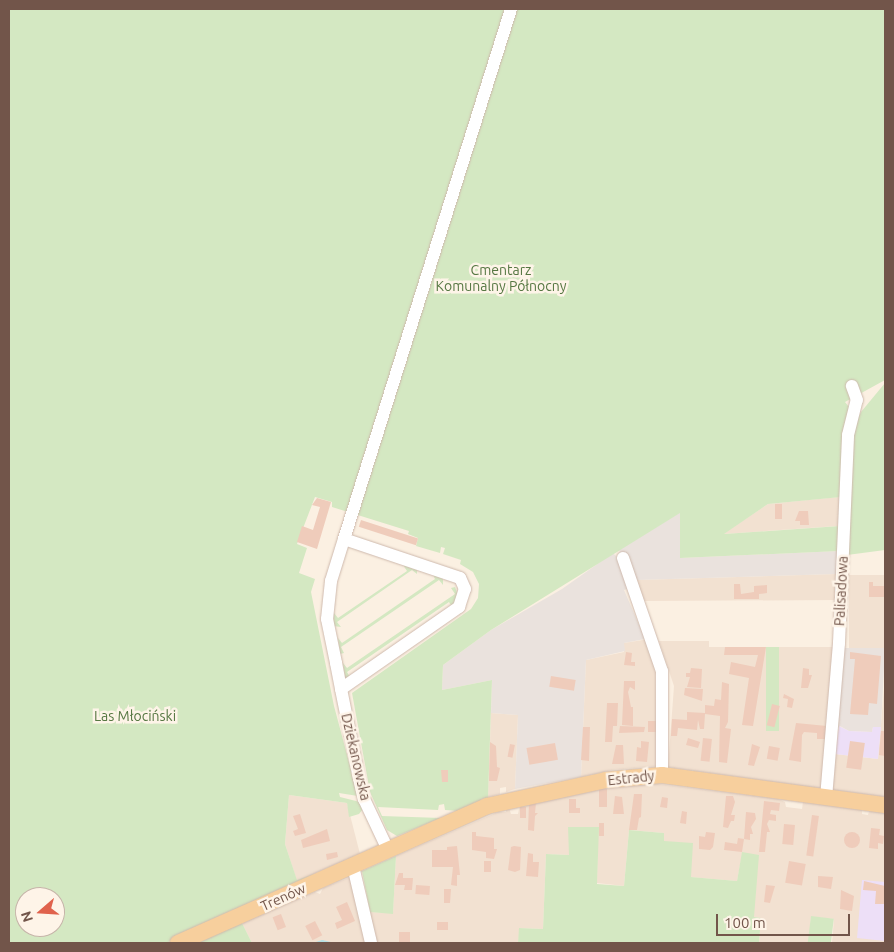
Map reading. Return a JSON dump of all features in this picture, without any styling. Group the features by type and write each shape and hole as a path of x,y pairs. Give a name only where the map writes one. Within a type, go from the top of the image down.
{"main road":[{"name":"Estrady","path":"388,850 487,806 515,798 608,780 662,775 885,806"},
{"name":"Trenów","path":"178,943 388,850"}],"street":[{"name":"Dziekanowska","path":"388,850 361,788 326,613 331,581 511,9"},
{"name":"Palisadowa","path":"826,798 838,652 848,435 857,400 852,386"},
{"path":"341,689 455,610 462,601 465,589 460,578 453,575 344,539"},
{"path":"623,558 662,671 662,775"},
{"path":"353,866 370,943"}],"shaded area":[{"path":"839,497 838,526 723,534 768,504"},
{"path":"681,512 680,558 839,551 836,574 637,580 619,550"},
{"path":"613,553 619,559 630,588 624,590 645,639 624,643 625,651 586,660 581,777 515,789 518,715 491,713 492,680 442,690 443,665 491,630 562,589"},
{"path":"836,574 836,600 643,601 637,580"},
{"path":"849,575 885,575 885,648 849,648"},
{"path":"649,639 655,666 657,766 612,770 581,777 586,660 624,652 624,643"},
{"path":"659,641 709,641 709,647 834,647 821,789 668,767 674,686"},
{"path":"844,648 885,648 881,727 873,727 872,732 849,731 840,726 837,729"},
{"path":"885,677 885,797 831,790 835,754 878,759"},
{"path":"491,713 518,715 515,789 506,792 506,787 500,788 500,794 488,797"},
{"path":"839,726 849,731 872,732 873,727 881,727 878,759 835,754"},
{"path":"650,783 778,799 785,802 786,807 802,809 803,802 862,810 862,814 868,815 869,811 885,813 885,943 832,943 834,919 811,917 809,943 759,943 761,918 754,917 741,860 737,881 690,877 663,841 664,833 629,830 624,886 597,883 598,827 569,855 546,854 543,929 520,928 518,943 376,943 370,912 393,913 396,856 498,812 506,812 506,809 509,808 511,814 518,814 520,804 615,786"},
{"path":"289,795 347,803 360,854 297,881 285,844"},
{"path":"351,877 365,943 252,943 242,923 315,892 320,894 323,888"},
{"path":"862,880 885,882 885,941 857,938"}],"green space":[{"name":"Cmentarz Komunalny Północny","path":"9,9 885,9 885,380 845,402 849,407 841,497 768,504 724,534 840,526 839,551 680,558 680,513 491,630 443,665 442,690 492,680 488,798 481,799 481,804 460,811 445,810 444,804 439,805 438,810 378,807 382,816 441,818 397,836 387,830 370,792 352,693 471,609 478,598 479,584 473,572 460,564 461,560 443,554 445,548 441,547 440,553 416,546 418,538 408,534 409,531 332,507 332,502 315,497 297,544 307,548 299,573 315,579 311,592 334,706 358,796 339,793 340,797 360,802 363,809 359,814 349,817 347,803 289,795 285,844 297,880 314,874 313,879 166,943 9,943"},
{"path":"885,383 885,550 847,555 853,429 861,412"},
{"path":"403,565 417,570 417,574 412,570 337,622 341,627 333,626 334,613 338,618 407,571"},
{"path":"432,573 443,576 443,585 439,580 341,647 344,653 340,654 338,638 342,643 435,579"},
{"path":"455,587 458,595 452,607 449,602 347,672 350,677 345,678 343,663 347,668 455,594 451,588"},
{"path":"766,647 779,647 779,731 766,731"},
{"path":"568,827 599,827 597,884 624,886 629,830 664,833 664,841 693,843 691,877 737,881 742,852 759,855 754,917 761,918 759,943 518,943 519,928 543,929 546,854 569,855"},
{"path":"396,856 393,914 370,912 362,871"},
{"path":"811,916 834,919 831,943 808,943"},
{"path":"242,923 252,943 188,943"}],"building":[{"path":"317,498 331,502 317,549 297,542 302,526 313,530 320,507 312,505"},
{"path":"775,504 782,504 782,519 775,519"},
{"path":"799,511 808,511 809,525 800,525 800,521 795,521"},
{"path":"361,520 418,539 416,545 359,527"},
{"path":"869,582 873,582 873,586 885,586 885,597 869,597"},
{"path":"734,584 740,584 741,594 754,592 754,586 767,585 767,593 759,594 759,599 734,599"},
{"path":"725,647 766,647 753,726 742,725 749,678 729,674 731,662 755,667 758,655 724,655"},
{"path":"626,652 632,653 631,662 635,662 635,666 624,665"},
{"path":"850,652 881,656 877,704 869,703 868,715 850,714 855,659 850,659"},
{"path":"691,668 702,669 701,688 687,687 690,677 686,677 686,673 690,673"},
{"path":"803,668 809,669 809,675 812,675 808,688 801,688"},
{"path":"551,676 576,680 574,691 549,687"},
{"path":"624,681 635,681 635,690 630,687 628,692 631,707 633,707 633,726 622,725"},
{"path":"722,682 729,684 728,722 725,728 731,729 727,763 719,762 720,716 705,714 704,729 700,729 698,720 697,730 678,728 677,736 671,736 672,719 687,720 687,712 705,713 705,705 714,706 715,699 721,700"},
{"path":"685,688 703,689 702,701 684,695"},
{"path":"784,694 794,699 792,708 787,707 788,699 783,698"},
{"path":"607,703 618,703 617,726 613,726 612,742 605,742"},
{"path":"772,704 780,706 774,727 767,725"},
{"path":"648,721 657,721 657,732 648,732"},
{"path":"796,723 827,726 826,739 817,739 817,733 804,732 802,735 801,762 789,760"},
{"path":"620,726 645,727 644,732 619,733"},
{"path":"583,727 590,727 589,761 581,760"},
{"path":"881,731 885,731 885,756 879,755"},
{"path":"688,738 700,742 698,748 686,745"},
{"path":"703,738 712,739 710,762 701,761"},
{"path":"641,741 649,742 647,762 636,761 637,747 641,748"},
{"path":"850,741 865,743 861,770 846,768"},
{"path":"490,742 496,746 497,767 500,768 497,781 489,781"},
{"path":"555,743 558,760 529,765 526,748"},
{"path":"510,744 515,745 512,758 508,757"},
{"path":"752,744 760,747 754,766 748,765"},
{"path":"616,745 623,745 624,764 612,764"},
{"path":"769,746 780,748 778,761 767,759"},
{"path":"441,770 448,770 448,782 442,782"},
{"path":"599,789 607,789 607,807 599,807"},
{"path":"634,794 642,794 641,817 639,818 637,830 629,830"},
{"path":"615,796 622,797 624,814 613,814"},
{"path":"726,796 733,796 735,802 731,815 735,815 734,821 731,821 728,828 723,827"},
{"path":"662,797 668,798 667,808 660,807"},
{"path":"569,799 576,799 576,808 580,808 580,813 569,813"},
{"path":"764,801 780,803 779,811 771,810 770,814 776,815 776,821 769,820 767,824 770,832 767,832 765,852 759,852"},
{"path":"529,803 536,803 535,813 538,813 535,816 534,831 528,830"},
{"path":"520,807 526,807 526,818 520,818"},
{"path":"682,811 687,812 686,824 680,823"},
{"path":"746,812 755,813 756,819 751,827 753,834 750,834 750,840 744,839"},
{"path":"300,814 306,833 295,836 293,831 298,829 293,816"},
{"path":"812,815 819,816 813,857 806,856"},
{"path":"599,823 604,823 604,836 599,836"},
{"path":"784,824 795,825 793,845 782,844"},
{"path":"871,828 880,829 879,835 884,836 883,844 878,843 878,849 869,848"},
{"path":"327,829 330,841 303,848 301,840"},
{"path":"472,832 476,832 476,836 494,838 494,849 497,849 494,859 486,858 486,852 472,850"},
{"path":"706,832 715,833 713,847 710,850 699,849 699,836 705,837"},
{"path":"852,832 858,834 860,840 858,846 852,848 846,846 844,840 846,834"},
{"path":"738,838 744,839 742,852 724,850 725,842 737,844"},
{"path":"457,846 460,875 457,875 457,886 451,885 453,867 432,867 432,850 447,850 447,847"},
{"path":"511,847 521,847 520,870 515,872 508,870"},
{"path":"337,852 338,857 327,860 326,854"},
{"path":"528,853 533,854 533,862 539,862 538,877 526,876"},
{"path":"484,861 491,861 491,872 484,872"},
{"path":"789,861 806,864 802,886 785,883"},
{"path":"399,873 403,873 403,878 413,878 412,890 404,890 405,885 395,885"},
{"path":"818,876 833,877 831,889 818,887"},
{"path":"864,881 885,886 885,904 875,904 876,891 863,890"},
{"path":"416,885 430,886 429,895 415,894"},
{"path":"766,885 775,886 770,903 764,902"},
{"path":"444,889 451,889 450,903 444,903"},
{"path":"841,890 854,896 852,911 840,909"},
{"path":"347,902 355,921 337,929 335,923 342,920 336,907"},
{"path":"281,914 286,927 278,930 273,917"},
{"path":"315,921 322,935 312,940 305,926"},
{"path":"437,922 448,922 448,930 437,930"},
{"path":"399,932 410,932 410,943 399,943"}],"waterway":[{"path":"316,943 322,941 330,943"}],"park label":[{"name":"Las Młociński","path":"135,716"}]}
